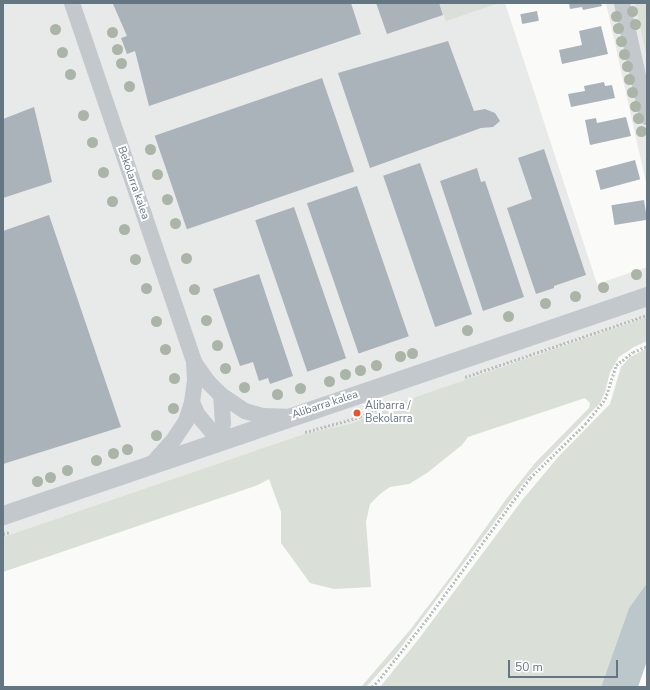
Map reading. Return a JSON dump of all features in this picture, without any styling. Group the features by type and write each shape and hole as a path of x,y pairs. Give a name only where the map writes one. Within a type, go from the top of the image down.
{"street":[{"name":"Bekolarra kalea","path":"72,3 194,362 195,380 192,402 186,421 172,442 151,465"},
{"path":"622,3 647,117"},
{"name":"Alibarra kalea","path":"3,516 220,441 294,425 647,296"},
{"name":"Bekolarra kalea","path":"194,362 208,382 221,395 246,410 294,425"},
{"path":"220,441 223,423 221,395"},
{"path":"192,402 197,414 220,441"}],"path":[{"path":"462,378 647,315"},
{"path":"372,687 427,619 530,478 585,424 606,399 616,365 633,352 647,346"},
{"path":"294,425 360,417 396,400"},
{"path":"3,534 18,529"}],"shaded area":[{"path":"3,3 505,3 597,284 647,267 647,317 401,402 353,423 304,434 3,537"},
{"path":"439,3 499,3 446,21"},
{"path":"606,3 647,3 647,187 638,147"},
{"path":"635,3 647,3 647,58"},
{"path":"647,317 647,341 634,347 619,357 610,372 605,392 600,403 529,476 396,654 366,687 361,687 410,630 507,498 535,463 589,408 590,403 585,398 468,437 462,445 427,473 409,484 390,487 380,494 370,504 366,522 371,587 334,589 310,583 281,543 281,512 269,479 258,485 3,572 3,537 304,434 353,423 401,402"},
{"path":"647,348 647,583 629,608 601,687 380,687 418,640 523,499 559,456 610,404 621,367 629,358"},
{"path":"647,583 647,661 638,687 601,687 629,608"}],"building":[{"path":"351,3 361,34 149,106 135,51 127,54 121,38 127,36 113,4"},
{"path":"376,3 439,3 443,15 387,34"},
{"path":"569,3 601,3 602,6 583,10 582,7 570,9"},
{"path":"537,11 539,21 522,24 520,14"},
{"path":"601,26 608,54 562,64 559,50 582,45 579,31"},
{"path":"448,41 474,111 485,109 495,113 500,121 493,127 481,128 370,168 338,73"},
{"path":"322,78 354,172 187,229 155,136"},
{"path":"604,82 605,86 612,85 615,98 571,107 568,94 585,91 584,86"},
{"path":"34,107 52,182 3,198 3,119"},
{"path":"626,117 631,136 590,145 585,120 596,118 597,123"},
{"path":"544,149 586,275 536,294 507,208 532,199 518,158"},
{"path":"635,160 640,179 601,190 595,171"},
{"path":"420,163 472,314 435,327 383,176"},
{"path":"477,168 481,182 485,181 524,297 483,311 440,181"},
{"path":"357,186 409,336 359,354 307,203"},
{"path":"644,200 647,220 615,225 611,205"},
{"path":"294,207 346,358 307,372 255,220"},
{"path":"49,215 121,427 3,464 3,231"},
{"path":"259,274 293,376 270,384 268,378 259,381 253,362 240,366 213,289"}],"place":[{"name":"Alibarra / Bekolarra","path":"357,413"}]}
